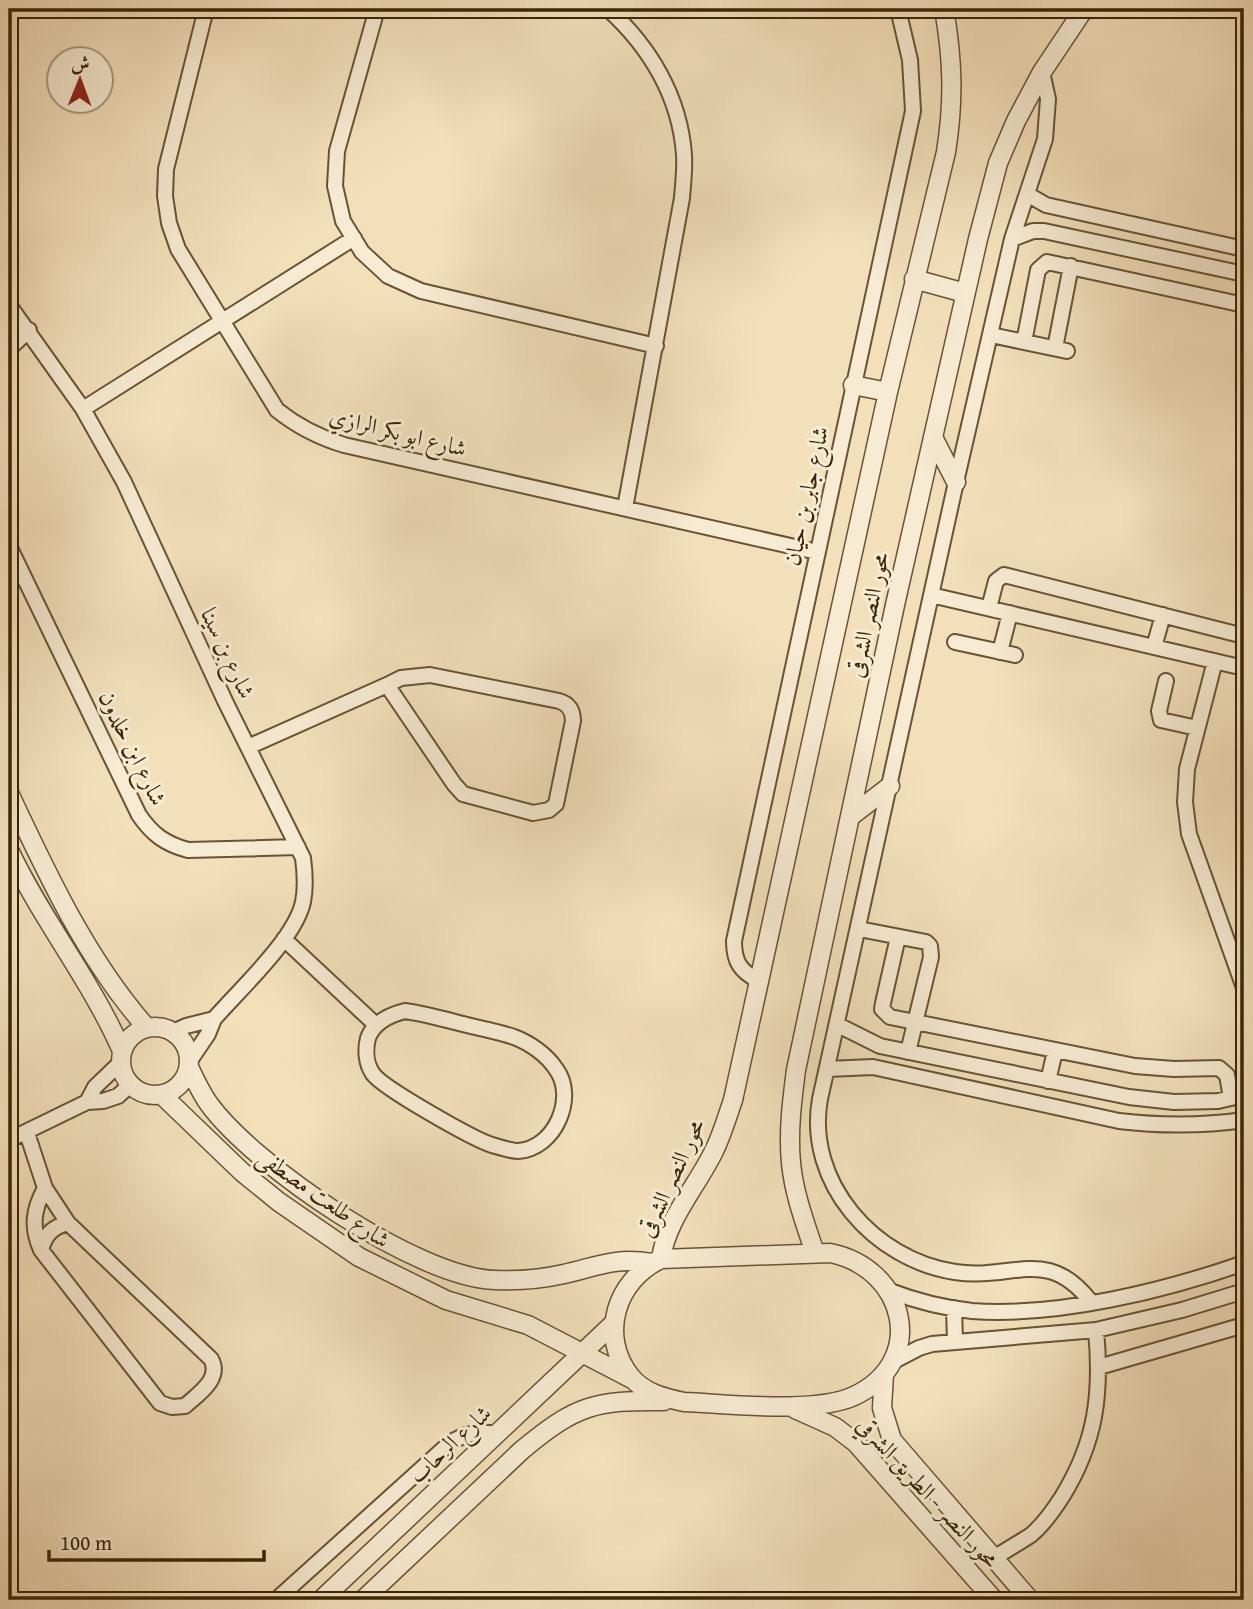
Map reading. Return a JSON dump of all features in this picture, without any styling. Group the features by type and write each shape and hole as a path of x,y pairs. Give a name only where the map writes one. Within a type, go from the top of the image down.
{"street":[{"name":"شارع ابو بكر الرازي","path":"206,9 166,169 165,196 169,223 178,249 277,410 297,426 320,437 817,552"},
{"path":"377,9 337,151 335,186 344,221 362,252 388,276 421,291 656,346"},
{"path":"608,9 628,27 659,70 676,111 684,154 682,198 625,508"},
{"name":"شارع جابر بن حيان","path":"759,981 743,973 734,958 734,941 913,111 910,60 898,9"},
{"name":"محور النصر الشرقى","path":"657,1261 670,1231 715,1150 733,1100 888,392 946,152 951,114 952,52 944,9"},
{"name":"محور النصر الشرقى","path":"815,1253 799,1209 791,1163 790,1117 796,1070 850,817 965,293 998,163 1042,72 1084,9"},
{"path":"1042,72 1048,99 1048,126 1013,239 956,482 818,1112 820,1154 838,1194 869,1230 903,1255 940,1269 983,1275 1037,1268 1056,1271 1073,1281 1091,1302"},
{"path":"1027,194 1046,205 1244,249"},
{"path":"1013,239 1022,234 1044,231 1244,274"},
{"path":"83,409 354,238"},
{"path":"1024,342 1038,270 1047,262 1244,305"},
{"path":"991,335 1061,350 1071,266"},
{"path":"914,279 965,293"},
{"name":"شارع بن سينا","path":"9,305 83,409 124,482 303,858 306,881 303,904 294,925 214,1019 204,1042 189,1064"},
{"path":"9,349 29,330"},
{"path":"853,385 888,392"},
{"path":"933,437 956,482"},
{"name":"شارع ابن خلدون","path":"9,546 148,828 173,846 188,850 298,847"},
{"path":"989,608 996,581 1004,575 1244,636"},
{"path":"931,595 1244,668"},
{"path":"955,642 1008,654 1010,613"},
{"path":"1154,647 1163,615"},
{"path":"1214,661 1187,769 1185,789 1189,834 1244,988"},
{"path":"248,747 401,678 430,675 564,703 571,710 573,721 556,804 550,810 533,813 463,794 387,685"},
{"path":"1166,681 1159,711 1161,720 1197,728"},
{"path":"850,817 890,786"},
{"path":"9,793 35,848 106,975 147,1028"},
{"path":"9,850 48,921 92,990 121,1057 125,1079 130,1085 139,1092 150,1095 162,1095 174,1089 184,1080 189,1064 185,1045 173,1032 156,1027 147,1028 131,1037 121,1057 95,1087 87,1102"},
{"path":"859,929 926,942 932,951 908,1052"},
{"path":"838,1024 873,1043 908,1052 1129,1097 1174,1102 1218,1101 1238,1096 1227,1074 1219,1068 1135,1066 890,1017 882,1009 898,937"},
{"path":"284,939 376,1025"},
{"path":"405,1011 516,1038 540,1052 559,1071 564,1087 564,1109 555,1129 539,1143 519,1151 491,1144 465,1132 374,1076 366,1053 368,1040 376,1025 393,1014 405,1011"},
{"path":"173,1032 214,1019"},
{"path":"1048,1081 1055,1051"},
{"name":"شارع طلعت مصطفى","path":"189,1064 210,1105 290,1180 364,1229 444,1269 494,1280 537,1279 610,1261 837,1254 858,1261 870,1269 890,1292"},
{"path":"827,1069 873,1068 1119,1121 1189,1126 1244,1120"},
{"path":"9,1140 87,1102 118,1096 130,1085"},
{"name":"شارع طلعت مصطفى","path":"162,1095 242,1172 279,1202 359,1257 446,1300 528,1325 551,1335 664,1398 684,1402"},
{"path":"27,1133 45,1188 68,1223 211,1359 215,1370 211,1381 185,1406 172,1407 160,1403 41,1250 35,1235 33,1218 37,1202 45,1188"},
{"path":"41,1250 43,1240 49,1232 68,1223"},
{"path":"632,1378 618,1356 613,1324 625,1289 637,1274 657,1261"},
{"path":"890,1292 954,1308 995,1311 1062,1307 1170,1287 1244,1263"},
{"path":"363,1600 377,1593 498,1472 546,1430 582,1409 624,1401 785,1405 839,1402 855,1395 888,1368 919,1348 955,1341 1047,1336 1096,1330 1182,1310 1244,1291"},
{"name":"محور النصر - الطريق الشرقي","path":"890,1292 899,1326 897,1348 888,1368 882,1408 892,1440 1025,1595"},
{"path":"954,1308 955,1341"},
{"name":"شارع الرحاب","path":"321,1600 613,1324"},
{"path":"1100,1367 1244,1325"},
{"path":"994,1558 1032,1534 1051,1515 1076,1475 1098,1404 1100,1367 1096,1330"},
{"name":"محور النصر - الطريق الشرقي","path":"785,1405 823,1420 856,1443 994,1600"},
{"path":"276,1600 450,1443 464,1434 481,1431 497,1434"},
{"path":"478,1451 498,1472"},
{"path":"953,1554 975,1536"},
{"path":"1025,1595 1042,1600"}]}
